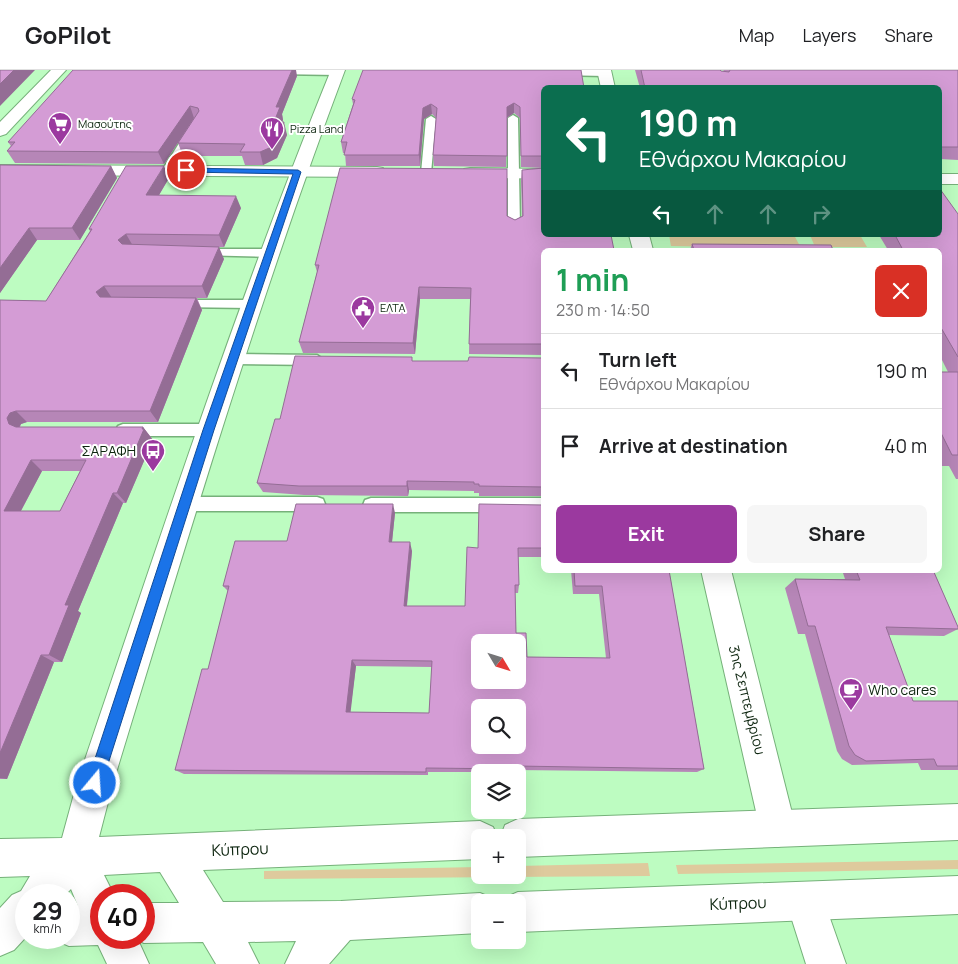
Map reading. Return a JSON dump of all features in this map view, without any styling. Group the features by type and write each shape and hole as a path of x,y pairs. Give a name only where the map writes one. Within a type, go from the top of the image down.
{"street":[{"path":"0,130 58,70"},
{"path":"49,884 75,857 95,783 251,304 298,172 337,71"},
{"path":"0,170 127,174 168,170 541,174"},
{"name":"3ης Σεπτεμβρίου","path":"717,573 778,829"},
{"path":"526,838 958,822"},
{"name":"Κύπρου","path":"0,858 75,857 471,840"},
{"path":"168,852 239,964"},
{"path":"75,857 90,889"},
{"name":"Κύπρου","path":"526,912 958,895"},
{"path":"805,901 826,964"},
{"path":"155,924 340,920 471,913"},
{"path":"305,964 317,946 340,920"},
{"path":"120,949 129,964"}],"lane":[{"path":"269,71 337,71"},
{"path":"552,73 605,77"},
{"path":"513,118 514,227"},
{"path":"426,173 431,119"},
{"path":"168,170 197,122"},
{"path":"192,253 270,254"},
{"path":"162,304 251,304"},
{"path":"234,359 330,360"},
{"path":"104,430 209,430"},
{"path":"185,504 335,504"},
{"path":"355,504 541,505"}],"shaded area":[{"path":"669,237 795,237 801,248 671,246"},
{"path":"811,237 861,237 867,247 815,247"},
{"path":"958,860 958,869 678,874 676,865"},
{"path":"648,863 650,876 526,877 526,866"},
{"path":"471,867 471,877 264,879 264,871"}],"building":[{"path":"0,70 14,70 0,84"},
{"path":"73,70 292,70 276,107 280,107 274,122 284,122 274,146 260,152 240,152 245,144 178,143 199,111 198,108 190,106 158,152 7,151 15,142 8,142"},
{"path":"363,70 581,70 584,85 541,85 541,156 521,156 520,107 514,103 507,107 507,156 433,155 437,108 431,104 423,108 419,155 344,155 347,142 341,142 355,100 352,99"},
{"path":"641,70 720,70 729,72 730,70 958,70 958,147 942,147 942,85 644,85"},
{"path":"0,165 111,166 72,228 29,228 0,268"},
{"path":"126,166 164,166 146,195 236,196 219,235 126,234 118,240 122,244 219,247 202,286 104,286 96,292 100,297 196,298 150,411 16,411 10,413 7,418 9,424 16,427 143,427 142,429 144,429 117,493 113,493 65,605 69,605 49,655 41,655 0,753 0,300 46,301 92,229 89,229","holes":["31,460 86,460 60,511 4,511"]},
{"path":"340,168 507,169 507,216 515,220 523,216 522,170 541,168 541,237 611,237 614,248 541,248 541,344 469,344 471,288 419,287 413,343 299,342 319,265 315,265"},
{"path":"942,192 958,214 958,357 942,329 942,248 902,248 896,237 942,237"},
{"path":"692,244 831,245 832,248 693,248"},
{"path":"295,356 412,357 412,361 468,361 469,357 541,358 541,487 479,486 479,484 474,484 474,482 407,481 407,486 299,486 257,483 275,419 280,419"},
{"path":"942,372 958,372 958,455 952,455 942,435"},
{"path":"296,504 393,504 389,542 410,542 404,606 465,606 467,547 478,548 479,504 541,505 541,548 518,548 519,585 515,585 516,633 526,633 527,657 610,658 602,586 575,586 574,573 670,573 704,769 471,764 471,768 426,768 426,772 175,770 202,669 208,669 229,586 223,586 235,541 287,541","holes":["352,660 432,661 429,713 346,712"]},
{"path":"857,573 934,573 958,629 886,627 913,701 958,701 958,766 937,766 934,759 866,761 855,755 849,746 815,626 808,626 795,579 860,580"}],"place":[{"name":"Μασούτης","path":"60,145"},
{"name":"Pizza Land","path":"272,150"},
{"name":"ΕΛΤΑ","path":"363,329"},
{"name":"ΣΑΡΑΦΗ","path":"153,472"},
{"name":"Who cares","path":"851,711"}],"route":[{"path":"95,783 209,430 298,172 186,170"}]}
